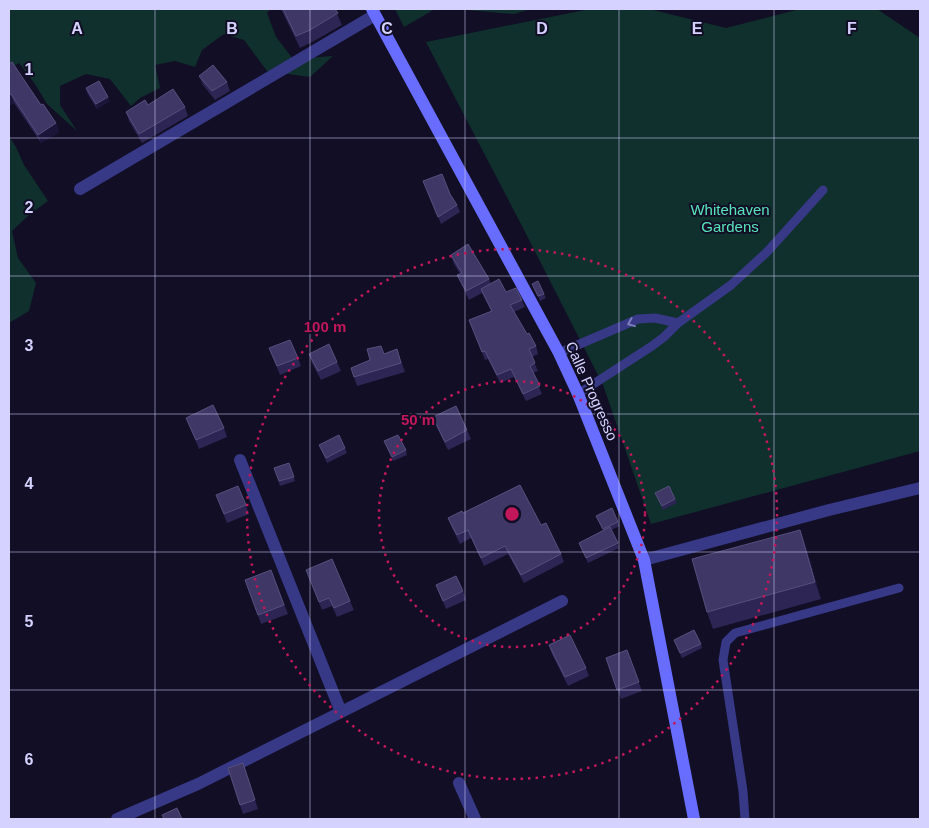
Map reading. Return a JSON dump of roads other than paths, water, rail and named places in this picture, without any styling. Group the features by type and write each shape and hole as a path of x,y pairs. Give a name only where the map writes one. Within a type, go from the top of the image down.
{"main road":[{"name":"Calle Progresso","path":"374,12 559,353 578,394 644,560 694,819"}],"street":[{"path":"80,189 374,12"},
{"path":"240,460 341,712"},
{"path":"644,560 829,510 920,488"},
{"path":"117,819 198,784 562,601"},
{"path":"459,783 475,819"}],"lane":[{"path":"578,394 652,346 678,323 731,286 767,252 823,190"},
{"path":"559,353 638,319 655,318 678,323"},
{"path":"745,819 743,791 723,660 726,642 735,633 899,588"}],"park label":[{"name":"Whitehaven Gardens","path":"730,218"}]}
